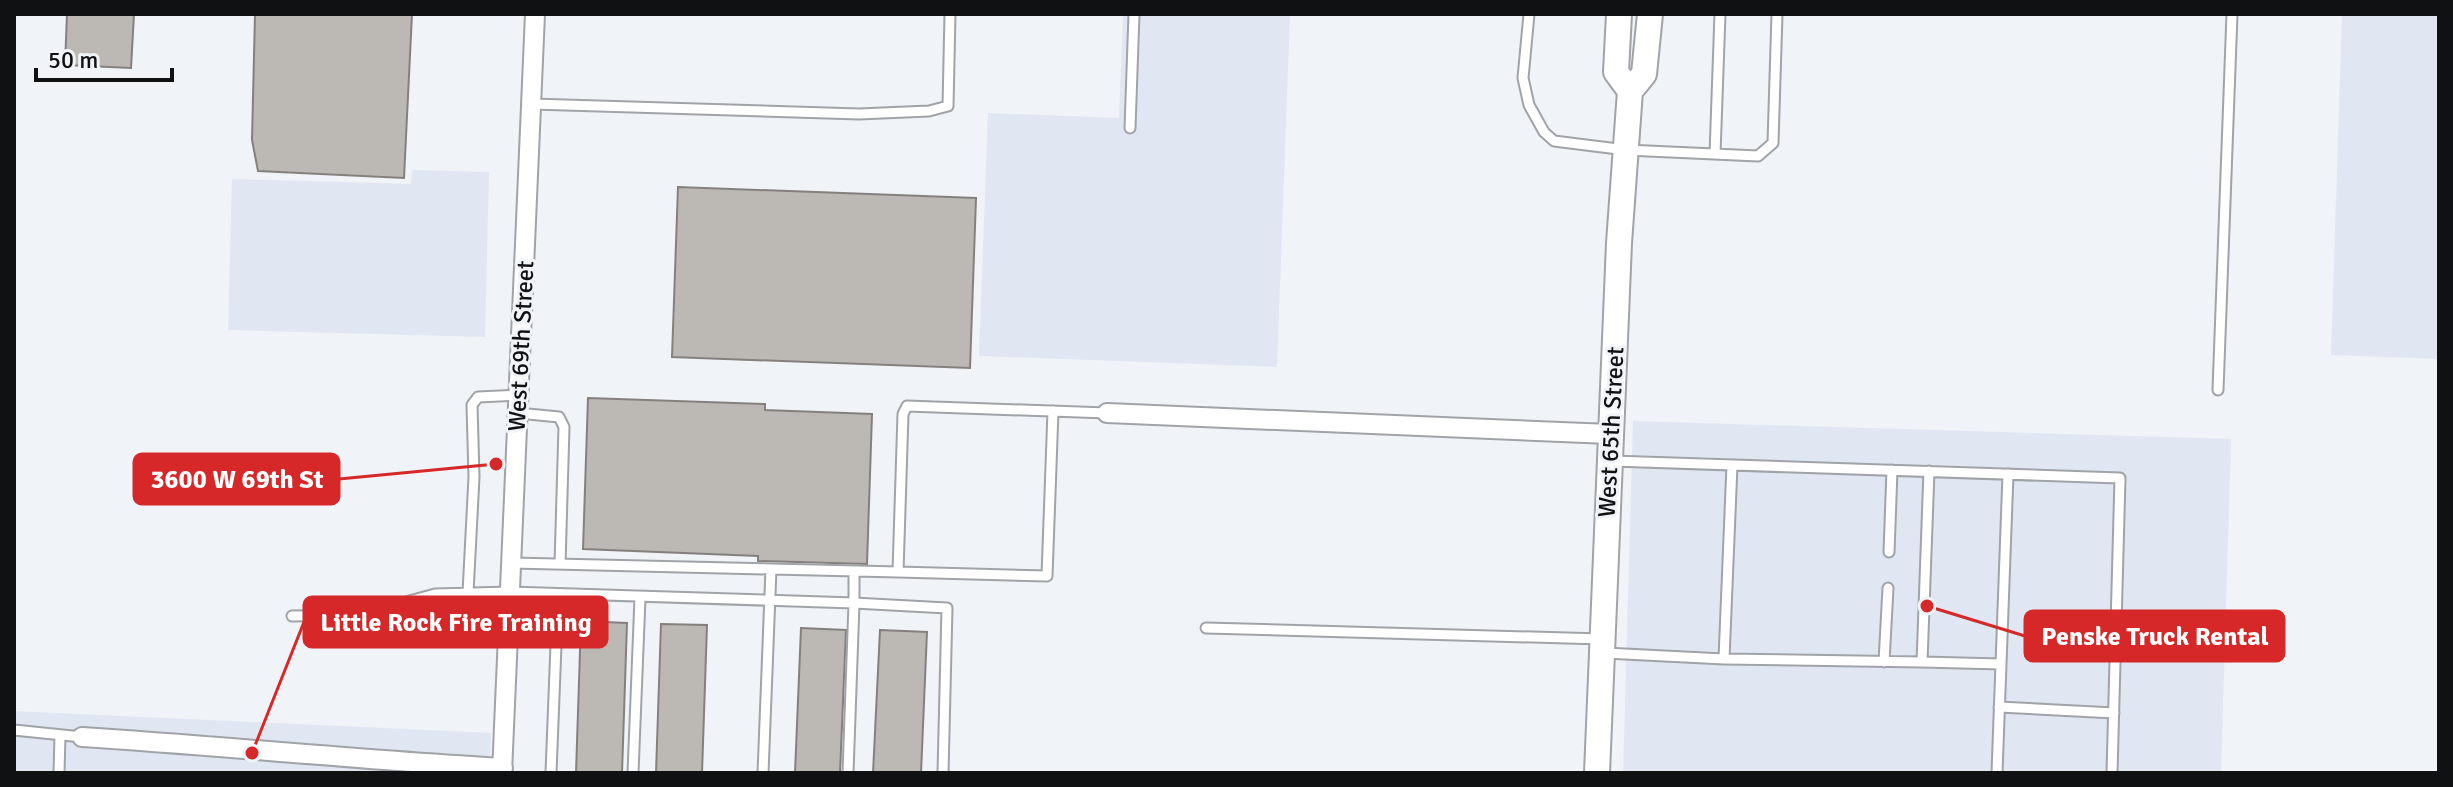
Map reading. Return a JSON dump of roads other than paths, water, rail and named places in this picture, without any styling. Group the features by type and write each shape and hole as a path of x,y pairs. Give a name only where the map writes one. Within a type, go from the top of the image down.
{"main road":[{"name":"West 65th Street","path":"1619,14 1616,72 1630,91"},
{"name":"West 65th Street","path":"1597,773 1610,434 1630,91 1644,74 1650,14"}],"street":[{"name":"West 69th Street","path":"502,771 535,14"},
{"path":"1107,413 1610,434"},
{"path":"82,737 254,747 502,771"}],"lane":[{"path":"532,104 859,114 929,111 948,106 950,14"},
{"path":"1130,128 1134,14"},
{"path":"1529,14 1523,78 1529,105 1544,132 1554,141 1626,150 1758,156 1773,143 1777,14"},
{"path":"1715,154 1720,14"},
{"path":"2218,390 2232,14"},
{"path":"468,593 474,477 472,405 478,397 519,404 559,417 564,427 560,564"},
{"path":"898,572 904,409 907,406 1107,413"},
{"path":"512,563 1047,576 1053,411"},
{"path":"1609,461 2120,478 2112,773"},
{"path":"1724,659 1732,465"},
{"path":"1889,552 1892,470"},
{"path":"1922,662 1929,471"},
{"path":"1997,773 2008,474"},
{"path":"763,773 771,569"},
{"path":"848,773 854,572"},
{"path":"1884,662 1888,588"},
{"path":"292,616 358,615 435,594 510,592 947,608 943,773"},
{"path":"551,773 558,594"},
{"path":"633,773 640,598"},
{"path":"1206,628 1602,646 1724,659 2001,664"},
{"path":"1999,707 2114,713"},
{"path":"14,730 82,737"},
{"path":"59,773 60,735"}],"place":[{"name":"3600 W 69th St","path":"496,464"},
{"name":"Penske Truck Rental","path":"1927,606"},
{"name":"Little Rock Fire Training","path":"252,753"}]}
